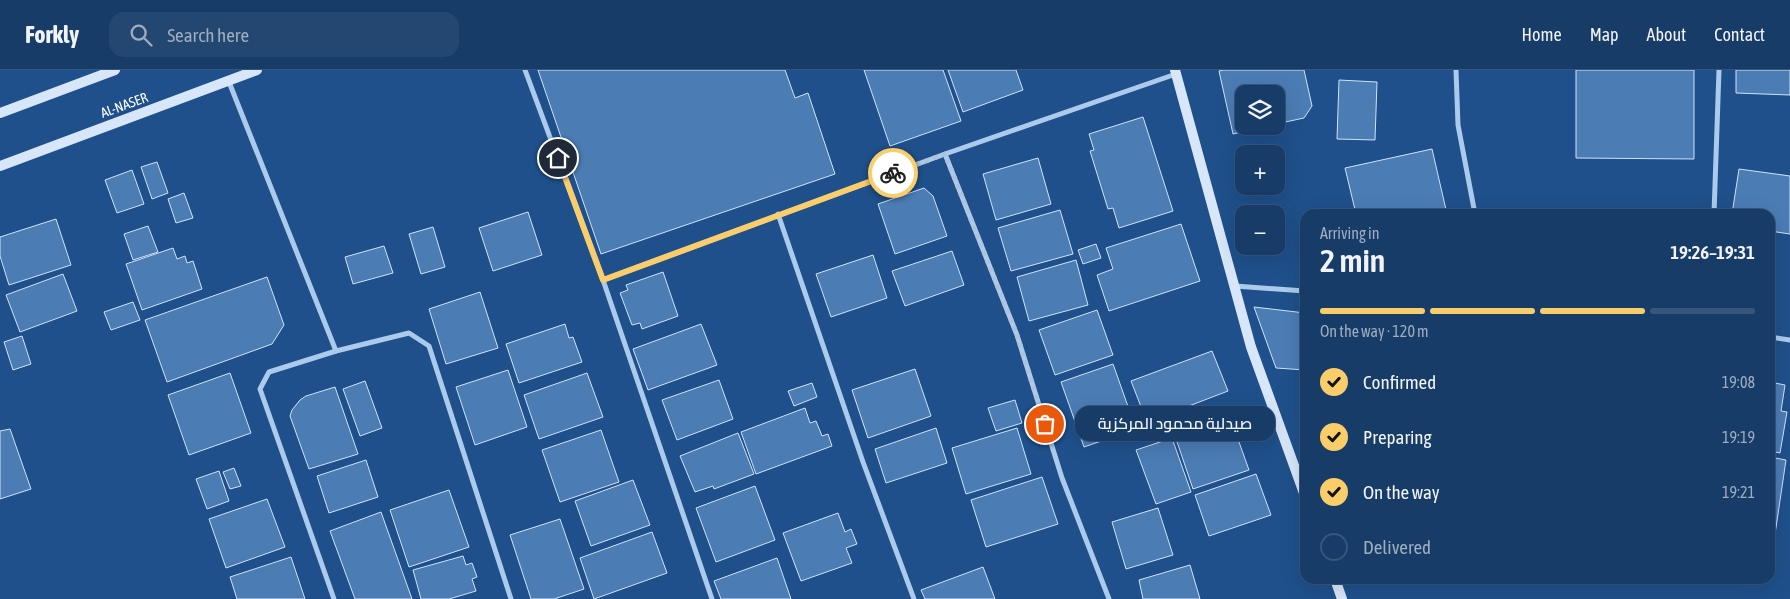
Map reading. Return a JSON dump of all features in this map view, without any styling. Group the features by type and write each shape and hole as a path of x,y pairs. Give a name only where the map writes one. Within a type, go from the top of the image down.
{"street":[{"path":"0,113 115,70"},
{"name":"AL-NASER","path":"0,166 257,70"},
{"path":"525,70 603,280 712,599"},
{"path":"1456,70 1458,125 1474,209"},
{"path":"1714,209 1719,70"},
{"path":"603,280 778,214 1175,72 1251,347 1300,482"},
{"path":"229,82 336,351"},
{"path":"945,154 1017,335 1062,478 1109,599"},
{"path":"778,214 863,462 914,599"},
{"path":"1234,286 1300,291"},
{"path":"334,599 260,389 269,372 336,351 409,333 429,346 511,599"},
{"path":"1775,338 1790,340"},
{"path":"1337,584 1342,599"}],"building":[{"path":"538,70 785,70 795,98 808,93 835,174 601,254"},
{"path":"864,70 943,70 961,121 890,146"},
{"path":"948,70 1016,70 1023,90 963,112"},
{"path":"1304,70 1312,106 1304,118 1285,122 1285,85 1235,85 1235,134 1233,134 1219,71"},
{"path":"1576,70 1694,70 1694,159 1576,158"},
{"path":"1736,70 1790,70 1790,95 1736,93"},
{"path":"1339,80 1377,82 1375,140 1337,139"},
{"path":"1143,117 1173,211 1119,228 1113,208 1108,209 1090,151 1094,150 1089,134"},
{"path":"1432,149 1446,209 1355,209 1345,168"},
{"path":"1038,158 1051,204 996,220 983,174"},
{"path":"157,162 168,193 152,199 141,167"},
{"path":"1739,169 1790,176 1790,234 1775,232 1775,209 1733,209"},
{"path":"132,170 144,204 117,213 105,180"},
{"path":"924,188 933,196 947,236 895,254 878,204"},
{"path":"184,193 193,218 176,223 168,199"},
{"path":"1060,210 1073,254 1011,271 998,228"},
{"path":"528,212 542,255 493,271 479,228"},
{"path":"56,219 71,265 9,285 0,256 0,237"},
{"path":"1181,224 1200,281 1109,311 1097,275 1113,269 1106,248"},
{"path":"148,226 158,252 133,260 124,234"},
{"path":"433,227 445,267 421,274 409,234"},
{"path":"1096,244 1101,258 1083,264 1078,250"},
{"path":"384,246 393,273 353,284 345,257"},
{"path":"173,248 177,259 185,256 187,263 193,261 202,289 142,310 126,264"},
{"path":"952,251 964,285 905,306 892,271"},
{"path":"873,255 887,298 831,317 816,274"},
{"path":"1076,260 1088,305 1029,321 1017,277"},
{"path":"663,272 678,316 642,329 640,323 632,325 620,293 628,290 626,285"},
{"path":"63,274 77,311 20,332 6,295"},
{"path":"267,277 284,325 272,344 167,382 145,320"},
{"path":"480,292 498,348 446,364 429,309"},
{"path":"133,302 140,320 111,330 104,312"},
{"path":"1254,307 1300,312 1300,370 1276,368"},
{"path":"1097,310 1113,355 1055,375 1039,330"},
{"path":"565,324 569,338 573,337 582,362 519,383 506,344"},
{"path":"701,324 717,365 648,390 633,349"},
{"path":"22,336 31,364 13,370 4,342"},
{"path":"1212,351 1228,391 1147,422 1131,381"},
{"path":"1113,364 1136,429 1084,447 1061,382"},
{"path":"915,369 931,416 868,438 852,390"},
{"path":"508,370 527,427 475,445 456,387"},
{"path":"230,373 251,433 189,455 168,395"},
{"path":"587,373 603,417 539,439 524,395"},
{"path":"719,380 733,419 677,440 662,400"},
{"path":"365,381 382,428 360,436 343,389"},
{"path":"812,383 817,397 794,406 788,391"},
{"path":"1775,383 1785,385 1781,411 1787,412 1780,453 1775,452"},
{"path":"335,387 358,454 309,469 290,416 300,400 306,396"},
{"path":"1015,400 1022,423 996,431 988,408"},
{"path":"805,408 810,423 816,421 822,436 828,434 832,446 756,474 741,432"},
{"path":"1229,414 1249,470 1193,489 1174,433"},
{"path":"936,428 947,463 886,483 875,449"},
{"path":"1017,428 1031,474 966,494 952,448"},
{"path":"10,429 31,489 0,499 0,431"},
{"path":"601,430 619,482 560,502 542,450"},
{"path":"738,433 754,474 714,489 713,486 695,492 680,456"},
{"path":"1172,438 1191,492 1156,504 1136,450"},
{"path":"1775,458 1786,460 1775,534"},
{"path":"366,460 378,497 329,513 317,476"},
{"path":"234,468 241,486 230,489 223,472"},
{"path":"219,471 229,501 207,509 196,479"},
{"path":"1256,474 1271,515 1209,536 1195,495"},
{"path":"1042,477 1058,524 986,547 971,500"},
{"path":"633,480 650,525 591,546 575,501"},
{"path":"755,486 775,540 716,562 696,508"},
{"path":"449,490 469,547 409,567 390,510"},
{"path":"267,499 285,547 226,568 209,519"},
{"path":"1158,508 1173,555 1126,569 1112,522"},
{"path":"381,512 412,599 355,599 330,531"},
{"path":"838,513 845,532 851,529 857,544 846,548 852,563 801,581 783,533"},
{"path":"560,519 584,589 554,599 531,599 510,535"},
{"path":"652,532 667,573 594,599 580,558"},
{"path":"463,556 466,565 472,563 477,577 472,579 476,591 449,599 421,599 413,570"},
{"path":"291,557 305,599 237,599 230,577"},
{"path":"777,558 791,599 721,599 714,581"},
{"path":"1190,565 1200,599 1143,599 1139,580"},
{"path":"983,567 995,599 925,599 921,590"}],"way so far":[{"path":"893,173 945,154 1017,335 1045,424"}],"place":[{"name":"صيدلية محمود المركزية","path":"1045,424"}],"route":[{"path":"558,158 603,280 893,173"}]}
